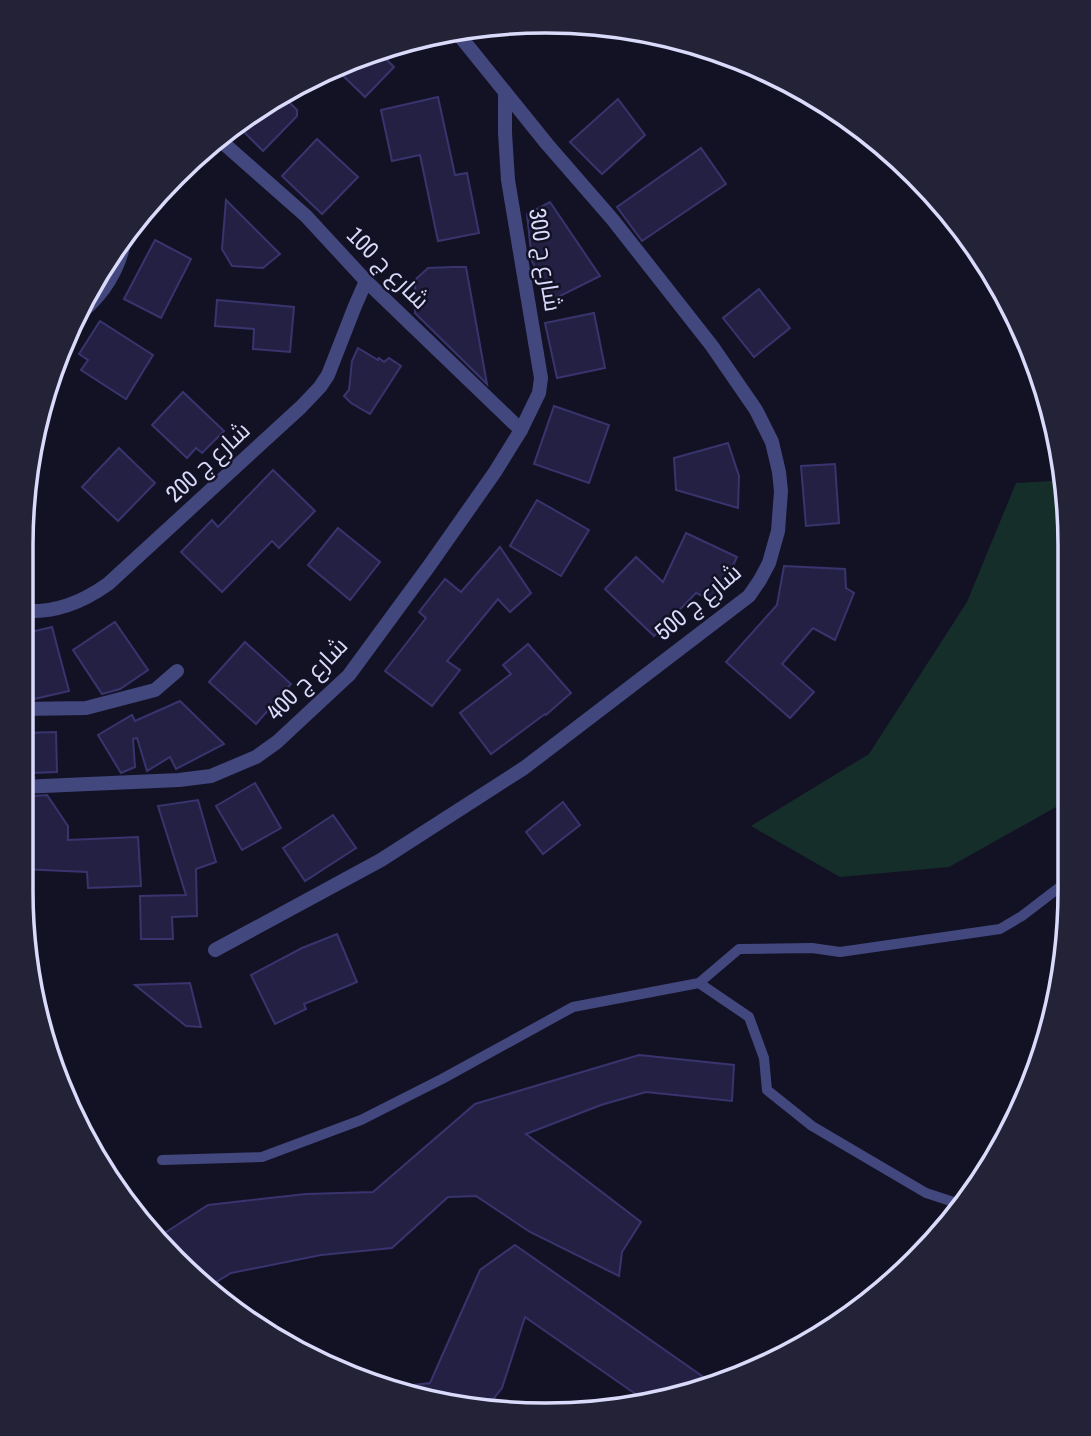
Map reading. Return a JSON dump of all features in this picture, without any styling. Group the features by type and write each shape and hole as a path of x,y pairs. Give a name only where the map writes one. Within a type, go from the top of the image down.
{"street":[{"name":"شارع ج 500","path":"215,950 382,860 524,768 749,596 760,580 775,547 781,514 779,472 772,442 756,410 712,346 621,230 463,40"},
{"name":"شارع ج 300","path":"505,92 509,180 541,379 539,393 520,430"},
{"name":"شارع ج 100","path":"226,145 306,216 366,281 520,430"},
{"path":"99,294 114,275 118,264"},
{"name":"شارع ج 200","path":"33,612 64,607 101,589 144,553 302,407 328,375 366,281"},
{"name":"شارع ج 400","path":"33,786 179,780 211,776 266,750 297,725 349,675 488,482 520,430"},
{"path":"33,709 86,708 99,705 155,690 177,671"}],"lane":[{"path":"162,1160 262,1157 361,1120 573,1007 699,983 740,950 812,948 840,952 1000,929 1058,888"},
{"path":"699,983 749,1017 764,1058 767,1090 812,1126 926,1193 952,1202"}],"green space":[{"path":"1053,481 1058,546 1058,806 949,867 840,877 751,826 869,754 967,602 1016,483"}],"building":[{"path":"386,59 394,67 365,97 342,75"},
{"path":"438,97 455,175 467,173 479,233 438,241 420,155 392,161 381,110"},
{"path":"618,99 645,135 602,174 570,142"},
{"path":"289,102 297,110 297,116 263,151 244,132"},
{"path":"317,139 358,177 322,214 282,176"},
{"path":"701,148 726,184 642,241 617,207"},
{"path":"226,200 280,254 263,268 232,266 222,249"},
{"path":"550,202 600,276 552,300 532,261 527,214"},
{"path":"155,240 191,259 161,318 124,299"},
{"path":"466,267 487,384 415,313 415,280 428,268"},
{"path":"759,289 790,328 754,357 723,318"},
{"path":"217,300 294,307 290,352 253,349 254,329 215,326"},
{"path":"594,313 605,368 557,378 545,323"},
{"path":"100,321 153,355 126,399 81,370 88,360 79,354"},
{"path":"358,348 378,360 379,358 384,362 389,358 401,366 370,414 344,396 349,390 352,361"},
{"path":"183,392 224,431 202,453 196,448 187,458 152,425"},
{"path":"554,406 609,425 589,483 534,464"},
{"path":"728,443 739,476 738,508 676,490 674,458"},
{"path":"119,448 155,483 118,521 82,487"},
{"path":"835,464 839,523 806,526 801,466"},
{"path":"273,470 315,511 279,548 272,541 222,592 181,552 212,520 218,527"},
{"path":"537,500 589,530 561,576 510,546"},
{"path":"338,528 380,562 350,600 308,565"},
{"path":"686,533 737,557 716,602 696,593 654,636 605,589 636,557 663,582"},
{"path":"500,547 531,593 510,612 498,599 447,661 460,670 432,706 385,671 426,618 419,612 445,579 461,592"},
{"path":"784,566 845,569 846,588 854,593 835,640 813,628 782,664 814,692 790,718 726,662 777,605"},
{"path":"115,622 148,670 120,689 102,694 73,650"},
{"path":"52,627 69,691 34,699 33,631"},
{"path":"245,642 291,684 256,724 209,682"},
{"path":"528,644 571,693 546,715 491,754 460,713 511,674 503,665"},
{"path":"180,701 224,744 176,769 170,757 147,771 137,738 133,739 135,767 121,773 98,735 132,715 135,721"},
{"path":"56,732 57,772 33,773 33,733"},
{"path":"255,783 281,828 242,850 216,806"},
{"path":"47,795 68,826 68,840 138,837 141,886 88,888 87,872 33,870 33,796"},
{"path":"198,800 216,862 196,869 197,916 172,917 173,939 141,939 140,896 186,895 158,806"},
{"path":"563,802 580,825 543,854 526,832"},
{"path":"333,815 356,848 305,881 283,848"},
{"path":"337,934 357,982 304,1004 306,1009 275,1024 251,975 302,948"},
{"path":"190,983 201,1027 186,1026 135,985"},
{"path":"639,1055 734,1065 732,1101 646,1092 601,1105 526,1134 641,1222 622,1252 619,1276 530,1232 476,1196 448,1197 392,1248 321,1255 231,1273 216,1282 165,1233 208,1205 306,1194 373,1192 475,1104"},
{"path":"515,1245 704,1378 636,1394 525,1317 502,1388 493,1400 413,1385 430,1383 480,1270"}]}
